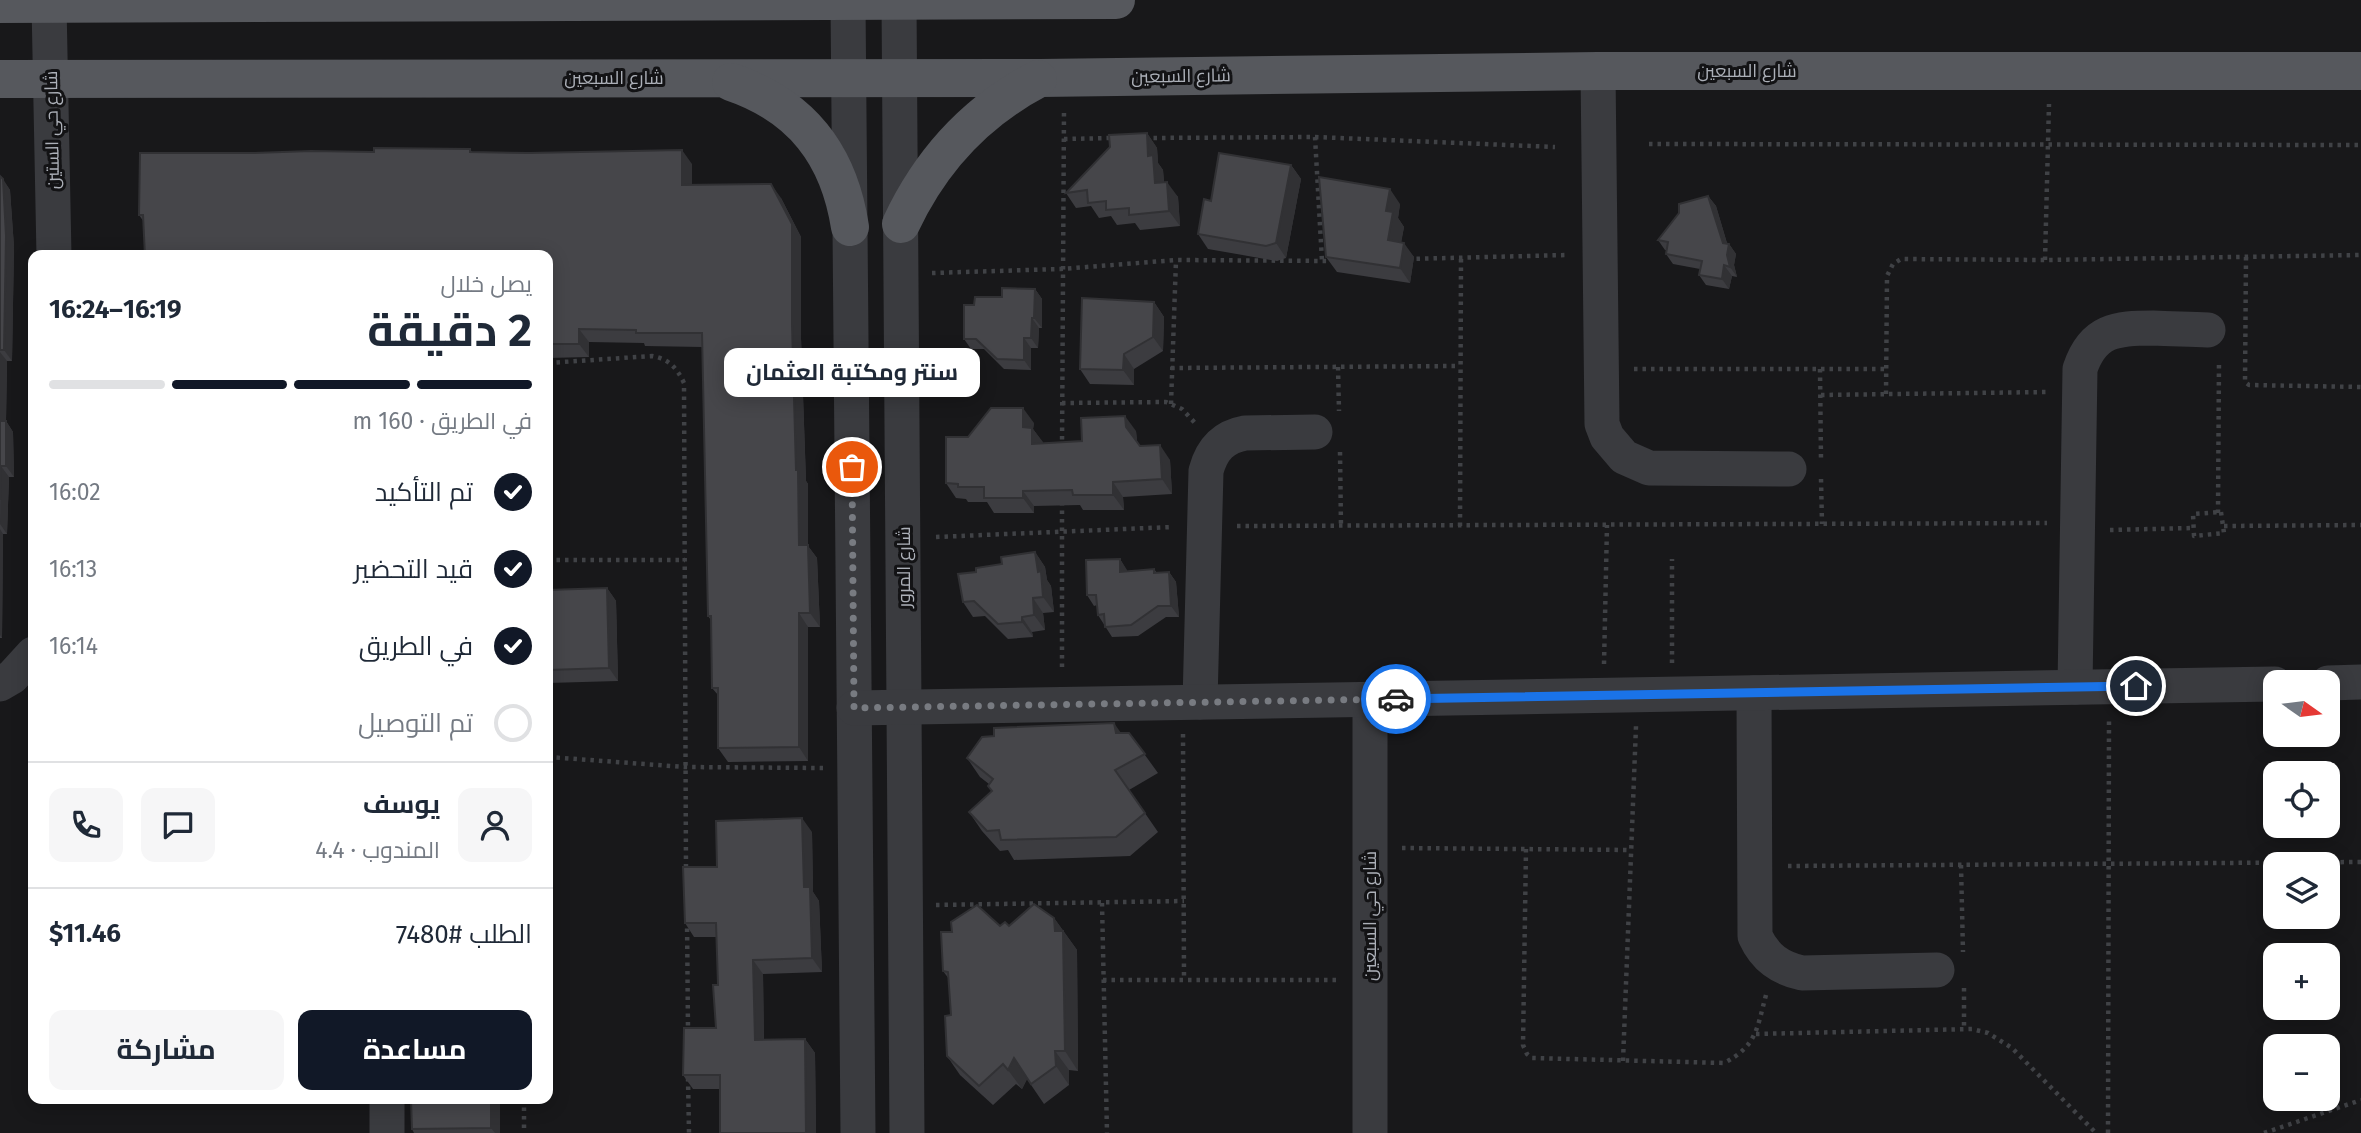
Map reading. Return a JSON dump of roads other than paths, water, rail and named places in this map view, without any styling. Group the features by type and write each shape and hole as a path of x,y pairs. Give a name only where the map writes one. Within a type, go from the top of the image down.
{"main road":[{"path":"0,4 1116,0"},
{"name":"شارع السبعين","path":"0,79 1052,78 1598,71 2361,71"},
{"path":"709,78 756,92 797,118 828,157 839,179 850,228"},
{"path":"901,224 925,178 957,138 996,104 1052,78"}],"street":[{"name":"شارع المرور","path":"899,1 908,1133"},
{"path":"848,2 858,1133"},
{"name":"شارع حي الستين","path":"49,4 54,250"},
{"path":"1598,71 1602,424 1614,448 1636,464 1649,468 1789,469"},
{"path":"2092,687 2078,527 2080,369 2084,357 2091,346 2111,331 2123,328 2214,343"},
{"path":"1191,702 1206,471 1209,459 1225,440 1245,433 1315,432"},
{"path":"0,684 12,677 28,659"},
{"path":"2340,683 2361,682"},
{"path":"854,708 2263,684"},
{"path":"1754,693 1755,936 1766,955 1787,970 1802,973 1937,971"},
{"name":"شارع حي السبعين","path":"1370,699 1370,1133"},
{"path":"387,1104 387,1133"}],"place":[{"name":"سنتر ومكتبة العثمان","path":"852,467"}]}
